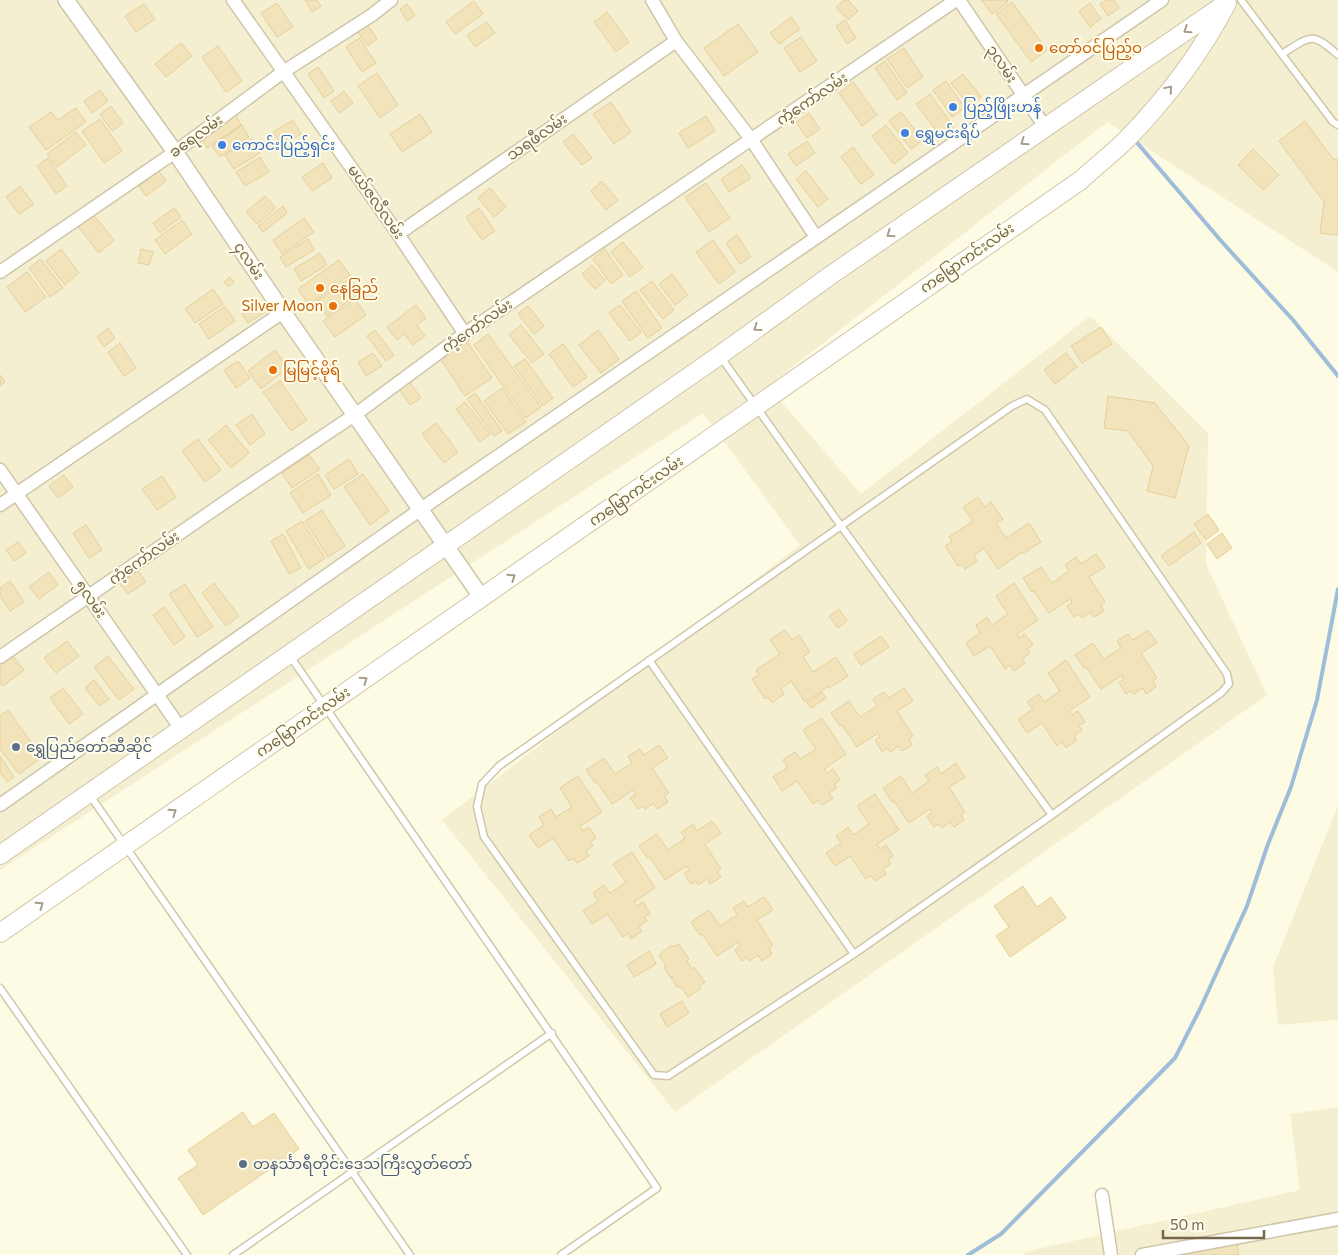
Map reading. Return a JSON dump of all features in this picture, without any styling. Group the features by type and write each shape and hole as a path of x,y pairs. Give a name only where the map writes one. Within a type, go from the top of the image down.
{"main road":[{"name":"ကမြောကင်းလမ်း","path":"0,933 756,407 867,327 1081,180 1138,127 1191,64 1233,1"},
{"path":"0,855 720,355 831,275 1045,127 1233,1"}],"street":[{"name":"၄လမ်း","path":"66,0 175,152 283,312 356,414 482,598"},
{"name":"မယ်ဇလီလမ်း","path":"233,0 398,234 465,334"},
{"name":"ခရေလမ်း","path":"0,272 175,152 283,72 372,15 391,0"},
{"path":"652,0 676,41 751,139 816,237"},
{"name":"၃လမ်း","path":"958,0 1045,127"},
{"name":"ကံ့ကော်လမ်း","path":"0,657 356,414 465,334 958,0"},
{"path":"0,805 421,509 1162,0"},
{"name":"သရဖီလမ်း","path":"398,234 676,41"},
{"path":"0,505 283,312"},
{"name":"၅လမ်း","path":"0,470 89,595 181,730"},
{"path":"1102,1195 1111,1255"},
{"path":"1142,1255 1338,1219"}],"lane":[{"path":"1233,1 1282,54 1333,122 1338,125"},
{"path":"1282,54 1310,38 1316,38 1338,55"},
{"path":"720,355 841,526 1052,816"},
{"path":"1027,399 1045,410 1227,674 1229,684 1221,693 1052,816 854,954 668,1076 654,1075 484,837 477,807 482,784 499,766 648,660 1012,406 1027,399"},
{"path":"289,655 552,1033 657,1188 561,1255"},
{"path":"648,660 854,954"},
{"path":"88,793 354,1172 410,1255"},
{"path":"0,988 187,1255"},
{"path":"233,1255 552,1033"}],"shaded area":[{"path":"0,0 1338,0 1338,272 1107,122 768,386 861,494 1090,316 1208,433 1206,564 1267,695 675,1112 442,820 800,545 703,413 0,870"},
{"path":"1338,806 1338,1020 1278,1025 1273,967"},
{"path":"1338,1107 1338,1255 1024,1255 1024,1252 1300,1190 1290,1114"}],"building":[{"path":"305,0 317,0 321,6 312,12"},
{"path":"844,0 848,0 858,11 848,20 836,7"},
{"path":"981,0 1007,0 1008,2 992,14"},
{"path":"1106,0 1114,0 1119,8 1108,16 1100,4"},
{"path":"474,1 483,14 455,34 446,22"},
{"path":"1012,2 1047,50 1031,62 996,14"},
{"path":"277,3 293,27 277,37 261,13"},
{"path":"1090,3 1101,19 1090,27 1079,11"},
{"path":"144,4 155,19 136,32 125,16"},
{"path":"407,4 415,16 407,21 400,9"},
{"path":"607,12 629,42 616,52 594,22"},
{"path":"791,17 800,29 779,44 770,33"},
{"path":"845,20 856,38 847,44 836,26"},
{"path":"365,21 377,39 367,46 355,27"},
{"path":"487,22 495,33 475,47 467,35"},
{"path":"738,24 758,52 724,76 704,48"},
{"path":"801,37 817,61 800,72 784,48"},
{"path":"359,38 376,63 362,72 346,47"},
{"path":"181,43 192,56 166,77 155,64"},
{"path":"218,46 242,81 226,92 202,57"},
{"path":"904,48 923,77 907,88 887,59"},
{"path":"885,61 907,93 897,100 875,68"},
{"path":"318,67 334,91 324,98 308,74"},
{"path":"377,73 398,105 380,118 358,86"},
{"path":"963,74 981,97 969,106 951,83"},
{"path":"946,81 965,108 952,117 933,90"},
{"path":"853,82 877,115 862,126 839,93"},
{"path":"100,90 108,101 92,113 84,101"},
{"path":"344,91 353,103 339,113 331,101"},
{"path":"930,94 954,127 941,137 916,104"},
{"path":"611,102 631,132 614,144 593,114"},
{"path":"111,106 123,123 112,131 100,114"},
{"path":"76,108 86,122 46,150 29,127 51,112 58,120"},
{"path":"234,112 241,125 207,148 199,135"},
{"path":"901,112 923,140 911,149 889,121"},
{"path":"809,113 820,129 807,138 796,122"},
{"path":"420,114 432,132 402,152 390,134"},
{"path":"706,116 715,131 688,148 679,133"},
{"path":"100,119 122,151 104,163 82,131"},
{"path":"293,120 301,134 282,145 273,132"},
{"path":"1305,121 1333,159 1338,160 1338,235 1320,233 1324,202 1279,141"},
{"path":"242,125 249,137 220,157 212,146"},
{"path":"886,125 908,153 894,164 872,136"},
{"path":"76,132 86,145 57,167 47,154"},
{"path":"573,134 592,158 582,165 563,142"},
{"path":"251,139 260,153 234,169 225,155"},
{"path":"807,141 815,153 796,166 788,154"},
{"path":"853,147 874,175 861,184 841,157"},
{"path":"1253,149 1279,175 1263,190 1238,165"},
{"path":"260,157 269,172 245,186 236,172"},
{"path":"48,158 67,186 56,194 37,166"},
{"path":"323,163 332,178 312,191 302,177"},
{"path":"742,165 751,178 729,192 721,179"},
{"path":"159,171 166,181 146,196 139,186"},
{"path":"806,171 828,199 818,207 796,179"},
{"path":"602,181 618,200 606,210 591,191"},
{"path":"706,183 730,218 709,232 685,197"},
{"path":"20,186 34,204 19,214 6,197"},
{"path":"490,188 506,207 494,217 478,198"},
{"path":"265,196 276,208 257,224 246,212"},
{"path":"283,206 287,213 263,232 258,226"},
{"path":"174,208 181,217 160,233 153,223"},
{"path":"479,208 495,231 482,240 466,217"},
{"path":"91,212 114,240 99,253 76,224"},
{"path":"304,218 314,232 282,254 273,240"},
{"path":"182,220 192,234 165,254 155,240"},
{"path":"737,235 751,257 740,264 726,243"},
{"path":"308,239 314,250 286,267 280,257"},
{"path":"713,240 735,272 719,284 696,252"},
{"path":"623,242 643,267 630,277 611,252"},
{"path":"61,249 79,273 65,285 46,261"},
{"path":"141,249 153,252 149,265 138,263"},
{"path":"605,249 623,275 611,284 593,259"},
{"path":"320,253 327,265 301,281 294,269"},
{"path":"41,259 63,288 50,297 29,268"},
{"path":"339,260 350,275 309,305 298,289"},
{"path":"592,265 605,280 595,289 582,274"},
{"path":"27,272 46,297 25,312 7,287"},
{"path":"672,274 688,295 675,305 659,284"},
{"path":"230,277 234,282 228,287 224,282"},
{"path":"350,278 360,293 327,316 317,301"},
{"path":"652,281 674,310 663,319 640,290"},
{"path":"213,289 223,304 195,323 185,309"},
{"path":"636,291 662,328 648,338 622,301"},
{"path":"355,299 366,315 335,337 323,321"},
{"path":"259,303 265,312 248,323 242,314"},
{"path":"416,305 426,318 417,325 425,336 413,345 404,334 397,340 387,327"},
{"path":"620,305 641,332 630,341 609,313"},
{"path":"225,306 235,321 209,339 199,324"},
{"path":"528,306 544,326 534,334 518,314"},
{"path":"521,325 544,354 532,363 509,335"},
{"path":"1101,327 1112,344 1082,363 1071,346"},
{"path":"108,328 115,338 104,347 97,337"},
{"path":"375,330 394,355 386,361 367,336"},
{"path":"598,330 619,359 601,373 579,345"},
{"path":"488,334 541,407 526,418 474,345"},
{"path":"466,340 492,378 465,396 440,358"},
{"path":"120,343 136,368 124,376 108,352"},
{"path":"563,344 587,377 573,387 549,354"},
{"path":"275,350 288,368 261,389 248,371"},
{"path":"373,353 382,366 366,376 358,362"},
{"path":"1066,353 1077,367 1055,384 1044,370"},
{"path":"525,359 553,398 543,406 514,366"},
{"path":"238,361 250,378 236,388 224,370"},
{"path":"0,375 5,382 0,386"},
{"path":"280,381 307,420 291,431 263,392"},
{"path":"409,381 421,398 410,405 399,389"},
{"path":"502,388 526,422 508,434 484,401"},
{"path":"475,393 502,431 494,436 467,399"},
{"path":"1108,396 1155,403 1189,446 1175,498 1147,491 1153,466 1128,431 1104,428"},
{"path":"465,402 490,434 480,442 456,409"},
{"path":"252,414 265,434 250,445 236,425"},
{"path":"436,423 458,452 444,463 422,434"},
{"path":"226,425 249,453 231,468 208,440"},
{"path":"198,439 221,470 205,482 182,451"},
{"path":"309,455 320,469 292,488 282,473"},
{"path":"349,459 358,474 334,489 325,475"},
{"path":"318,474 331,495 303,513 290,493"},
{"path":"363,474 389,511 370,525 344,487"},
{"path":"64,475 73,487 58,498 49,486"},
{"path":"162,476 176,497 157,510 142,489"},
{"path":"978,497 985,507 991,502 1003,519 996,523 1006,538 1029,523 1041,542 998,569 984,548 974,555 977,561 965,569 961,564 958,566 945,546 952,542 949,537 973,521 963,507"},
{"path":"322,510 345,546 328,557 305,521"},
{"path":"1208,514 1219,530 1206,540 1194,524"},
{"path":"302,521 325,558 309,569 286,531"},
{"path":"86,525 102,550 89,558 73,533"},
{"path":"1194,532 1201,543 1169,566 1161,556"},
{"path":"1222,533 1232,548 1217,559 1207,544"},
{"path":"283,534 301,568 289,574 271,541"},
{"path":"18,542 26,553 14,561 6,550"},
{"path":"1096,554 1105,567 1089,577 1105,602 1101,605 1104,611 1094,617 1090,612 1082,618 1079,614 1074,617 1067,606 1072,603 1070,599 1049,613 1023,578 1041,567 1052,583 1069,571 1065,565 1076,557 1081,564"},
{"path":"136,568 146,582 128,594 118,581"},
{"path":"49,572 58,585 39,599 29,587"},
{"path":"10,581 24,602 10,611 0,596 0,588"},
{"path":"214,583 239,616 226,626 202,593"},
{"path":"1014,583 1038,620 1017,634 1019,638 1025,634 1033,645 1027,649 1030,653 1022,659 1025,663 1014,671 1010,665 1005,669 990,646 974,656 966,643 980,633 976,625 987,617 992,625 1008,614 996,596"},
{"path":"185,584 213,627 197,637 169,594"},
{"path":"164,607 185,637 174,645 153,615"},
{"path":"839,609 847,621 838,628 829,616"},
{"path":"785,630 792,640 799,635 810,652 803,657 813,672 836,657 848,676 805,702 791,681 781,689 784,694 772,703 768,697 765,699 752,679 759,675 756,670 780,654 770,640"},
{"path":"1148,630 1157,643 1141,653 1157,678 1153,681 1156,687 1146,694 1143,688 1134,694 1131,691 1126,694 1119,682 1124,679 1122,675 1101,689 1075,655 1093,643 1104,659 1121,648 1117,641 1128,634 1133,640"},
{"path":"881,636 889,647 861,665 854,654"},
{"path":"67,641 79,656 56,673 44,658"},
{"path":"11,654 24,670 3,686 0,683 0,662"},
{"path":"108,656 134,689 119,700 94,667"},
{"path":"1066,660 1090,697 1069,711 1072,715 1078,711 1085,722 1079,726 1082,730 1074,736 1077,740 1066,748 1062,742 1057,746 1042,723 1027,733 1018,719 1033,709 1027,702 1039,694 1044,702 1060,691 1048,673"},
{"path":"94,680 109,699 100,706 85,688"},
{"path":"63,688 83,714 69,724 50,698"},
{"path":"904,688 913,701 897,711 913,736 909,739 912,745 902,751 899,746 890,752 887,748 882,752 875,740 880,737 878,733 857,747 831,713 849,701 860,717 877,706 873,699 884,692 889,698"},
{"path":"822,692 826,698 811,708 807,703"},
{"path":"8,710 42,757 19,774 0,749 0,716"},
{"path":"822,718 846,754 824,769 827,773 833,769 840,780 834,784 837,788 829,793 833,798 822,805 818,800 813,804 797,781 782,791 773,777 788,767 783,760 795,752 800,759 816,749 803,730"},
{"path":"659,745 668,758 652,768 669,793 664,796 668,802 657,809 654,803 645,809 643,806 638,809 630,798 636,794 633,790 612,804 586,770 604,758 615,774 632,763 628,756 640,749 644,755"},
{"path":"0,756 14,777 7,782 0,772"},
{"path":"956,763 965,777 949,787 965,812 961,815 964,820 954,827 950,822 942,828 939,824 934,827 927,816 932,813 930,809 909,823 883,788 901,776 912,793 929,781 925,775 937,767 941,774"},
{"path":"578,776 602,812 580,826 583,831 589,827 596,838 590,842 593,846 586,851 589,856 577,863 574,858 569,861 553,838 538,848 529,835 544,825 539,817 551,809 556,817 572,807 560,788"},
{"path":"875,794 899,830 877,844 880,849 886,845 893,856 888,859 891,864 883,869 886,874 875,881 871,876 866,879 850,856 835,866 826,853 841,843 836,836 848,827 853,835 869,824 857,806"},
{"path":"712,821 721,833 705,844 721,869 717,872 721,877 710,884 707,879 698,885 696,881 691,884 684,873 689,870 686,866 665,880 650,857 648,859 639,846 657,834 668,850 685,838 681,832 693,824 697,831"},
{"path":"632,852 655,888 634,902 637,906 643,902 650,914 644,917 647,921 639,927 642,931 631,939 628,933 623,937 607,914 592,924 583,911 598,901 593,893 604,885 610,893 626,882 613,864"},
{"path":"1023,886 1037,907 1051,897 1066,918 1010,957 996,936 1009,927 994,906"},
{"path":"764,897 773,910 757,920 773,945 769,948 772,954 762,961 758,955 749,961 747,957 742,961 735,950 740,946 738,942 717,956 691,922 709,910 720,926 737,915 733,908 744,901 748,907"},
{"path":"679,944 689,959 687,961 692,969 694,967 705,982 700,986 701,988 688,997 680,986 678,988 671,978 673,976 670,977 659,955 672,945 673,947"},
{"path":"649,951 656,964 634,977 627,965"},
{"path":"682,1001 689,1013 667,1027 660,1014"},
{"path":"243,1112 253,1127 274,1113 299,1149 203,1215 178,1178 198,1165 188,1150"},
{"path":"1237,1242 1239,1255 1169,1255"}],"waterway":[{"path":"1133,138 1222,242 1293,320 1338,376"},
{"path":"968,1255 1001,1234 1175,1058 1200,1009 1247,906 1268,844 1291,787 1317,700 1338,589"}],"place":[{"name":"တော်ဝင်ပြည့်ဝ","path":"1039,48"},
{"name":"ပြည့်ဖြိုးဟန်","path":"953,107"},
{"name":"ရွှေမင်းရိပ်","path":"905,133"},
{"name":"ကောင်းပြည့်ရှင်း","path":"222,145"},
{"name":"နေခြည်","path":"320,288"},
{"name":"Silver Moon","path":"333,306"},
{"name":"မြမြင့်မိုရ်","path":"273,370"},
{"name":"ရွှေပြည်တော်ဆီဆိုင်","path":"16,747"},
{"name":"တနင်္သာရီတိုင်းဒေသကြီးလွှတ်တော်","path":"243,1164"}]}
